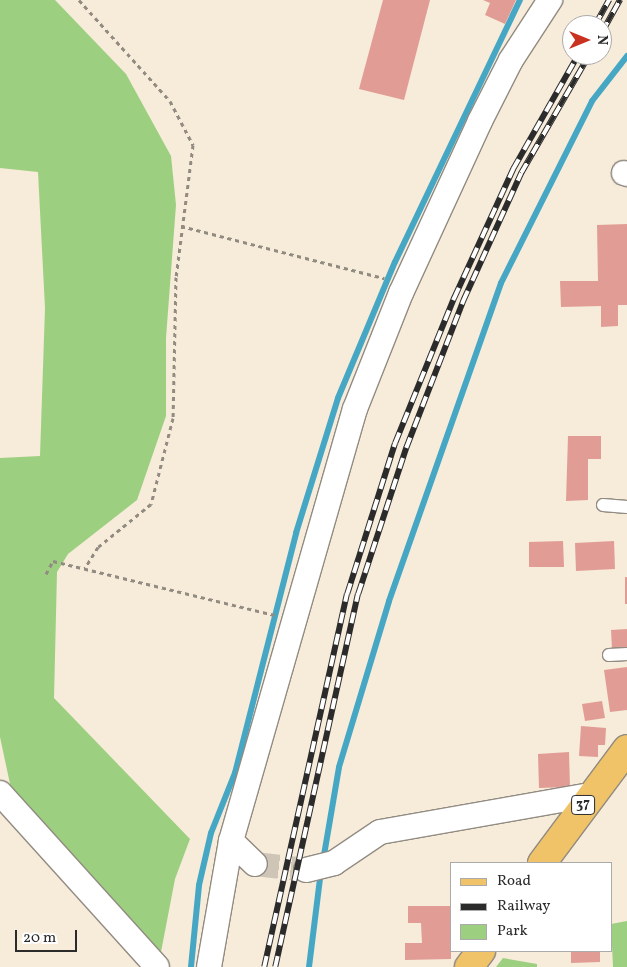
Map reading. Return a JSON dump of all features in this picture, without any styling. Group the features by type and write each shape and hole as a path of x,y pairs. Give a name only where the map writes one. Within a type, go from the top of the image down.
{"main road":[{"name":"37","path":"543,862 590,796 627,750"},
{"path":"469,967 480,952"}],"street":[{"path":"209,967 231,841 355,409 401,293 480,121 511,60 550,0"},
{"path":"0,793 157,967"},
{"path":"306,870 334,863 380,832 590,796"},
{"path":"231,841 255,864"}],"lane":[{"path":"603,505 627,507"},
{"path":"609,655 627,654"}],"path":[{"path":"79,0 170,101 186,126 193,145 193,166 182,226 174,418 151,504 98,547 85,568"},
{"path":"182,226 382,277"},
{"path":"46,574 53,561 261,612"}],"green space":[{"path":"0,0 55,0 126,74 171,156 176,205 166,338 166,416 137,500 68,554 57,572 54,698 190,839 175,879 161,952 13,798 0,737 0,458 40,456 45,308 38,172 0,168"},
{"path":"627,921 627,967 613,967 612,924"},
{"path":"503,958 537,964 537,967 496,967"}],"building":[{"path":"383,0 430,0 404,100 359,89"},
{"path":"483,0 516,0 505,24 485,15 490,3"},
{"path":"627,224 627,305 618,305 618,326 601,327 601,306 561,307 560,281 598,281 597,225"},
{"path":"568,436 601,436 601,459 588,459 588,500 566,501"},
{"path":"563,541 564,567 529,567 529,542"},
{"path":"614,541 615,569 576,571 575,543"},
{"path":"625,577 627,577 627,604 625,604"},
{"path":"627,629 627,647 612,649 611,630"},
{"path":"627,667 627,710 610,712 604,670"},
{"path":"602,701 605,718 585,721 582,704"},
{"path":"581,726 606,728 605,745 598,745 598,757 579,756"},
{"path":"569,752 570,787 539,788 538,754"},
{"path":"408,906 450,906 451,959 405,960 405,943 422,943 421,923 408,923"},
{"path":"571,952 600,952 600,962 571,963"}],"waterway":[{"path":"191,967 199,885 211,833 235,773 296,533 338,398 395,262 520,0"},
{"path":"323,861 339,767 389,601 501,283 592,101 627,56"},
{"path":"309,967 321,871"}],"tunnel":[{"path":"255,864 306,870"}],"railway":[{"path":"601,15 609,0"},
{"path":"612,15 620,0"},
{"path":"264,967 347,594 395,443 454,298 513,169 572,65"},
{"path":"275,967 358,594 406,448 463,301 521,173 583,65"}]}
